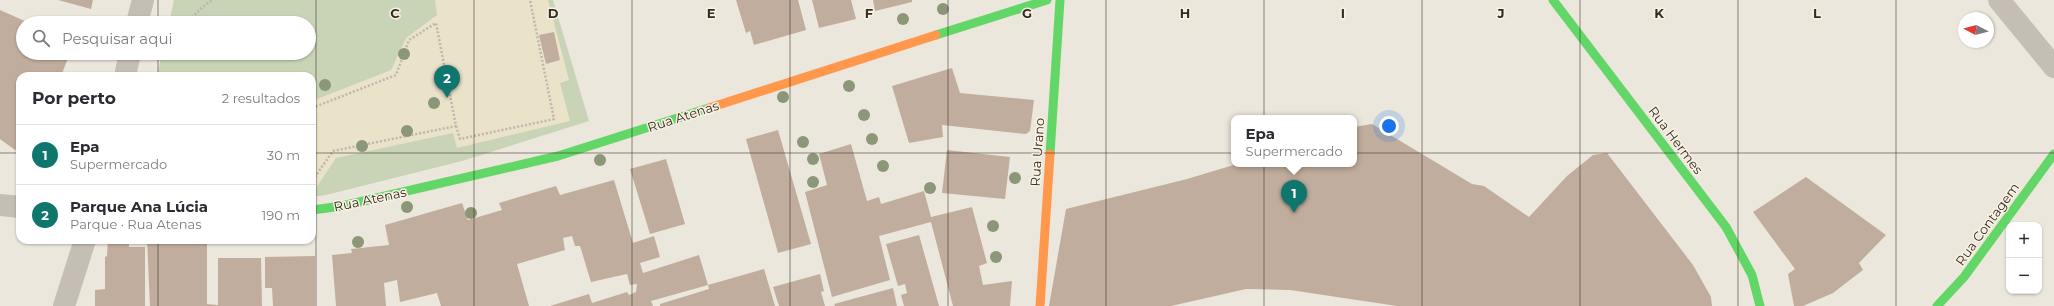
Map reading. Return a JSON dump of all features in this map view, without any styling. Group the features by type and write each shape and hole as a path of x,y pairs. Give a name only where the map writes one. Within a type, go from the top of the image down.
{"street":[{"path":"139,16 143,0"},
{"name":"Rua Atenas","path":"316,209 342,206 558,156 1047,0"},
{"name":"Rua Urano","path":"1040,306 1060,0"},
{"name":"Rua Hermes","path":"1553,0 1726,227 1749,266 1760,300 1760,306"},
{"path":"1999,0 2054,67"},
{"path":"126,72 128,60"},
{"name":"Rua Contagem","path":"1937,306 1964,277 2054,154"},
{"path":"0,205 16,207"},
{"path":"64,306 84,244"}],"path":[{"path":"193,16 206,4 213,0"},
{"path":"316,106 396,75 409,40 436,22 456,126 460,139 554,118 530,0"},
{"path":"316,175 333,151 456,126"}],"green space":[{"path":"174,0 553,0 589,121 462,161 316,196 316,72 158,72 160,60 316,60 316,16 171,16"}],"shaded area":[{"path":"435,0 548,0 569,80 560,83 570,121 457,148 453,133 336,158 316,188 316,99 391,70 406,38 437,15"}],"building":[{"path":"58,0 93,0 91,9"},
{"path":"736,0 798,0 806,30 754,45 750,31 746,33"},
{"path":"812,0 851,0 856,19 819,28"},
{"path":"873,0 912,0 912,2 875,11"},
{"path":"0,10 16,17 16,60 67,60 63,72 16,72 16,150 0,139"},
{"path":"554,32 560,60 546,64 539,35"},
{"path":"952,68 960,93 1034,100 1030,131 1026,134 942,125 943,137 909,143 892,86"},
{"path":"1372,124 1472,184 1484,186 1529,217 1567,176 1593,155 1607,153 1693,265 1711,297 1712,306 1397,306 1290,290 1246,289 1171,306 1049,306 1066,209 1187,179 1231,166 1357,167 1357,126"},
{"path":"778,130 811,244 778,253 746,139"},
{"path":"851,144 867,201 879,197 881,204 924,191 931,217 972,207 987,263 979,266 983,285 1012,281 1010,306 953,306 931,222 879,236 890,280 832,297 805,192 827,185 819,154"},
{"path":"947,150 1010,157 1005,199 942,193"},
{"path":"666,159 685,224 650,234 630,169"},
{"path":"1806,177 1886,235 1859,263 1863,270 1833,293 1803,306 1794,306 1788,274 1795,269 1753,212"},
{"path":"614,180 633,243 654,236 660,257 640,263 643,273 699,255 708,285 651,301 653,306 550,306 589,294 592,303 627,292 629,295 636,292 637,284 630,285 627,274 591,282 580,246 575,246 572,236 563,238 565,250 517,264 529,306 441,306 437,293 400,302 397,280 384,283 386,306 336,306 332,255 352,253 351,249 389,245 385,225 462,203 468,220 502,210 499,203 556,186 560,195"},
{"path":"919,235 939,306 904,306 901,295 907,293 905,284 898,286 886,244"},
{"path":"108,244 129,244 129,247 145,247 145,306 95,306 95,290 105,289 105,257 107,256"},
{"path":"147,244 207,244 207,304 218,305 218,258 261,258 262,306 150,306"},
{"path":"315,256 315,306 273,306 272,288 265,288 265,257"},
{"path":"764,269 775,306 660,306 660,304 709,289 708,285"},
{"path":"820,274 824,291 821,292 825,306 779,306 773,287"},
{"path":"893,288 897,306 835,306 834,304"}],"traffic: fast":[{"path":"936,35 1047,0"},
{"path":"1050,154 1060,0"},
{"path":"1553,0 1726,227 1752,275 1760,306"},
{"path":"316,209 342,206 558,156 709,108"},
{"path":"1937,306 1964,277 2054,154"}],"traffic: slow":[{"path":"709,108 936,35"},
{"path":"1040,306 1050,154"}],"place":[{"name":"Parque Ana Lúcia","path":"447,98"},
{"name":"Epa","path":"1294,213"}]}
